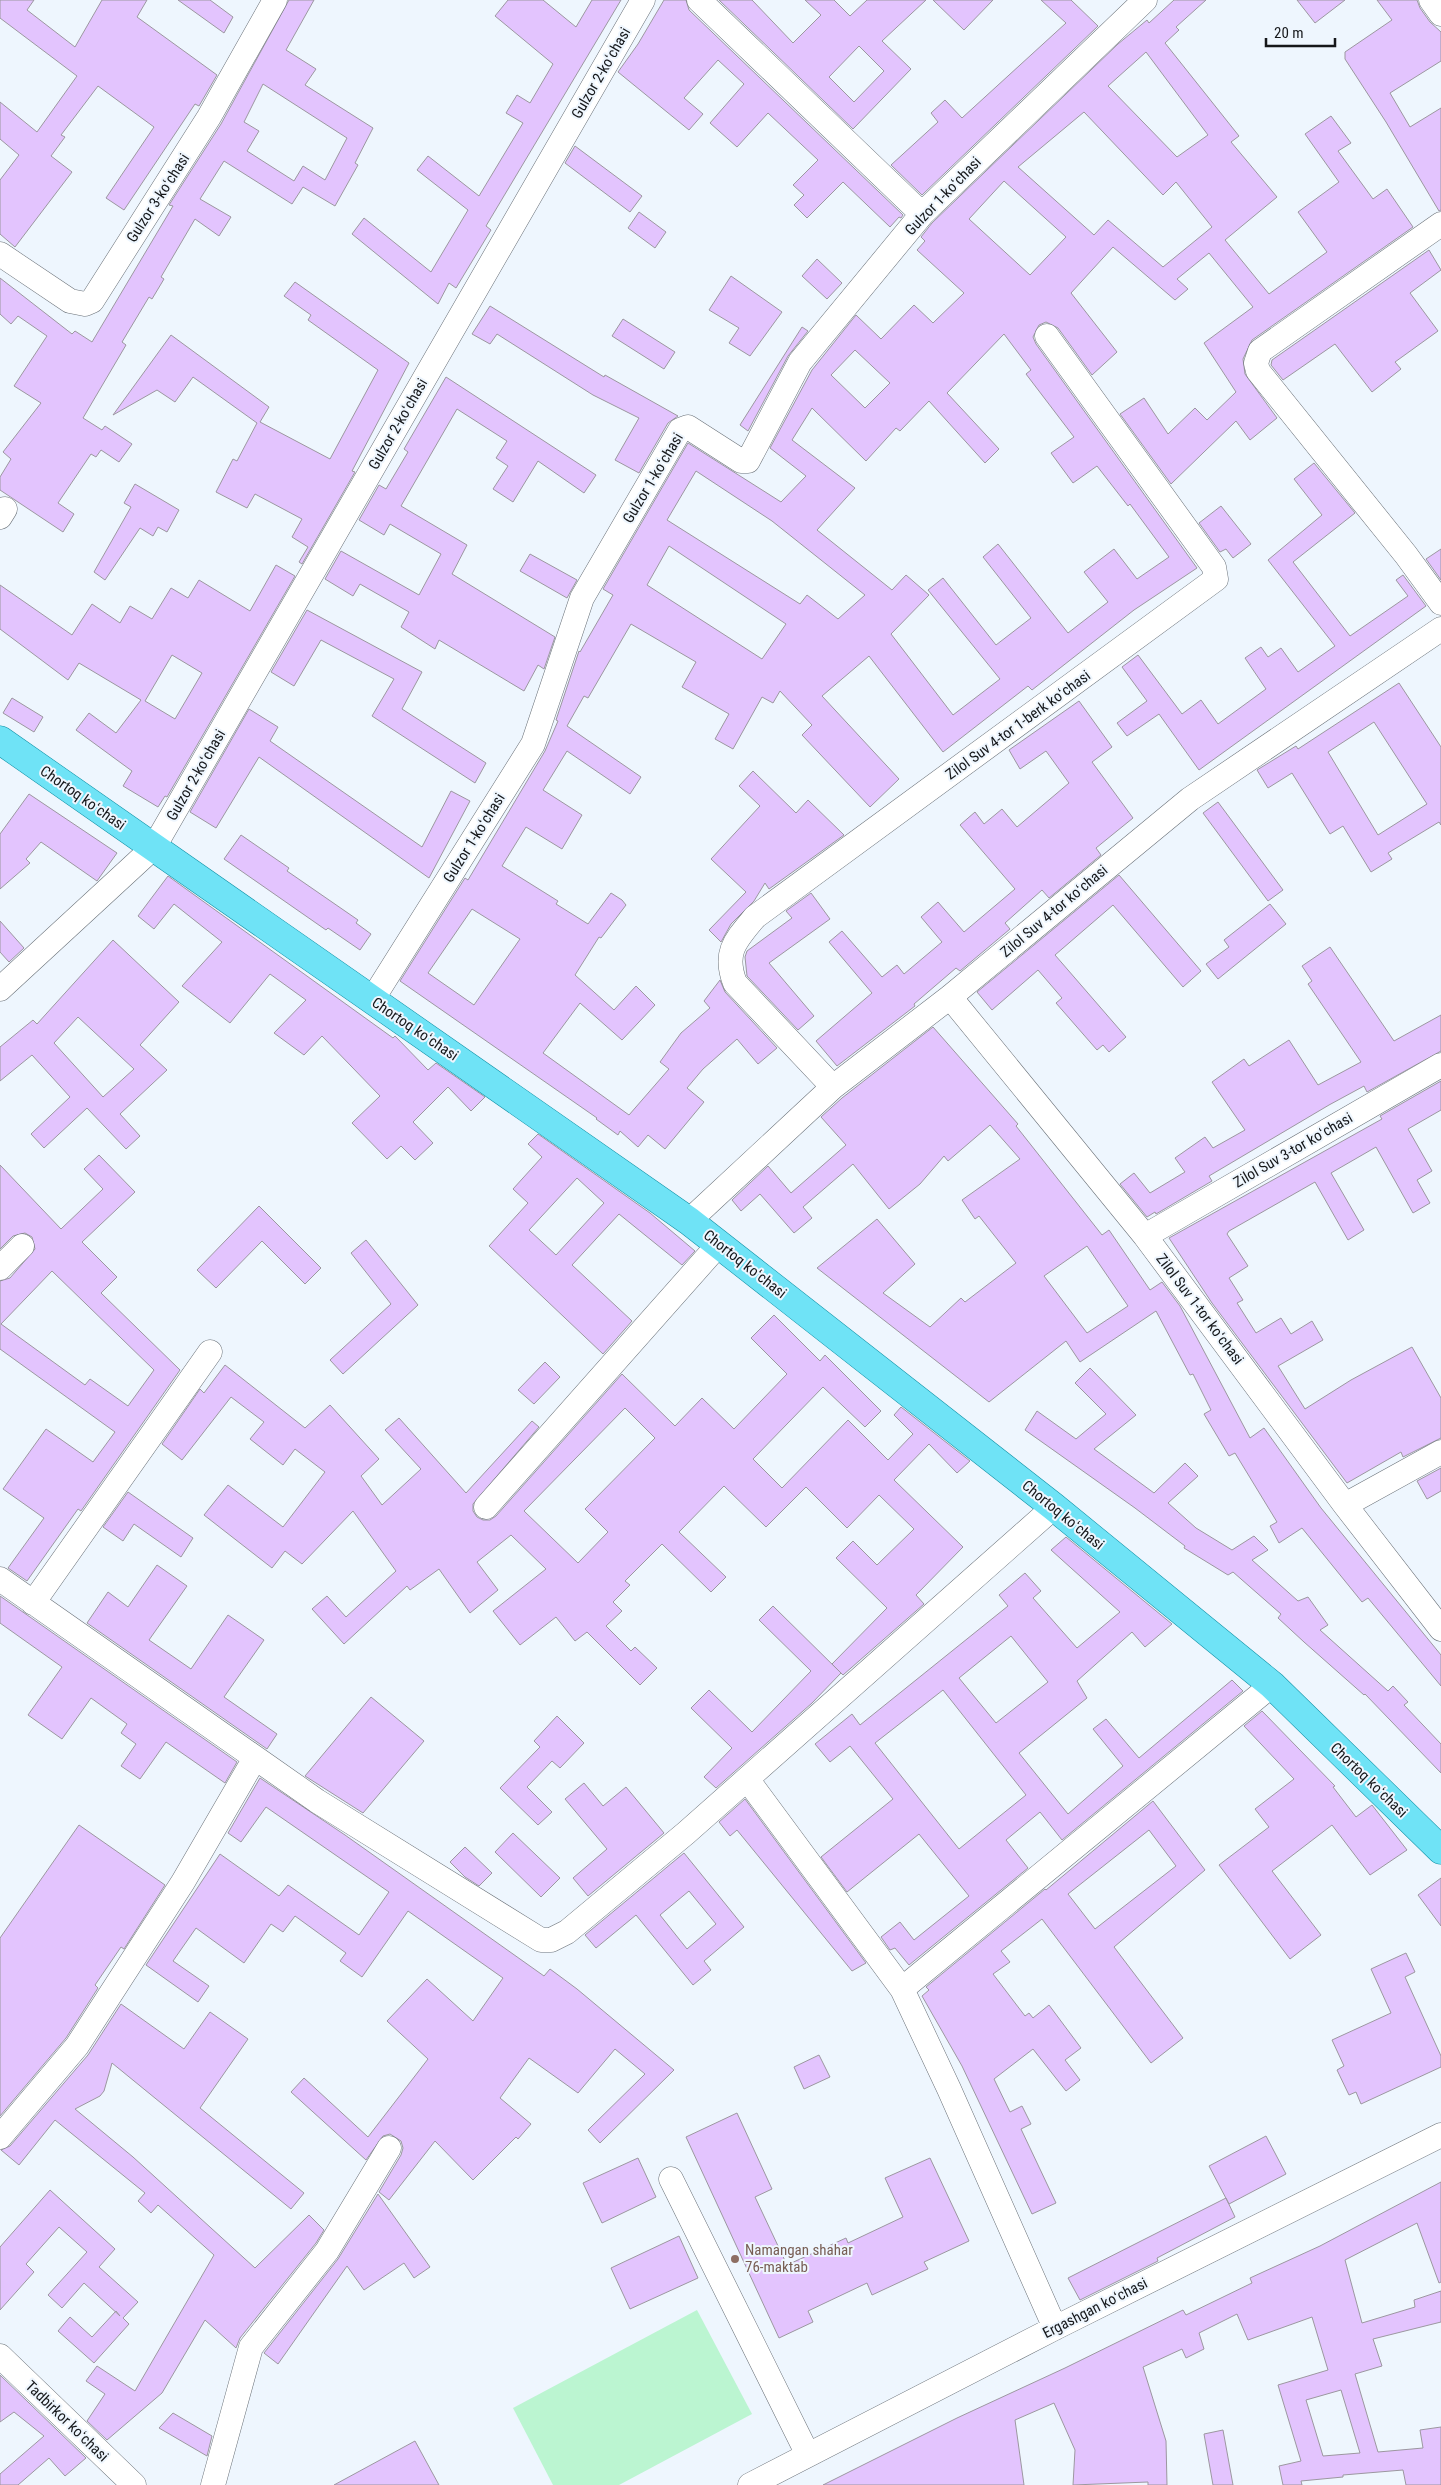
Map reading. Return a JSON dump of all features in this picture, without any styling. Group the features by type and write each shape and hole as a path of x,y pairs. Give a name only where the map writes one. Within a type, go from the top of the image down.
{"main road":[{"name":"Chortoq koʻchasi","path":"0,740 689,1221 719,1244 1054,1507 1272,1685 1441,1850"}],"street":[{"name":"Gulzor 3-koʻchasi","path":"0,254 70,301 85,304 92,301 209,117 275,0"},
{"name":"Gulzor 2-koʻchasi","path":"0,989 154,847 643,0"},
{"path":"699,0 922,214"},
{"name":"Gulzor 1-koʻchasi","path":"372,1000 533,744 582,598 680,430 688,427 741,461 748,461 800,362 922,214 1144,0"},
{"path":"1431,0 1441,14"},
{"path":"1441,224 1260,351 1256,363 1258,371 1406,555 1441,603"},
{"name":"Zilol Suv 4-tor 1-berk koʻchasi","path":"833,1087 735,984 730,970 730,957 735,941 755,918 1216,579 1214,567 1047,336"},
{"name":"Zilol Suv 4-tor koʻchasi","path":"689,1221 833,1087 950,997 1190,800 1441,629"},
{"name":"Zilol Suv 1-tor koʻchasi","path":"950,997 1145,1236 1345,1505 1441,1629"},
{"name":"Zilol Suv 3-tor koʻchasi","path":"1145,1236 1441,1065"},
{"path":"486,1507 719,1244"},
{"path":"0,1268 22,1246"},
{"path":"33,1603 210,1352"},
{"path":"1345,1505 1441,1452"},
{"path":"0,1579 317,1801 541,1940 551,1940 566,1932 686,1833 1054,1507"},
{"path":"902,1989 1272,1685"},
{"path":"0,2137 77,2046 183,1882 255,1758"},
{"path":"747,1779 902,1989 949,2089 1055,2328"},
{"name":"Ergashgan koʻchasi","path":"750,2485 1055,2328 1441,2135"},
{"path":"213,2485 251,2347 327,2251 389,2148"},
{"path":"672,2179 808,2455"},
{"name":"Tadbirkor koʻchasi","path":"0,2356 134,2485"}],"green space":[{"path":"697,2310 752,2414 619,2485 553,2485 513,2408"}],"building":[{"path":"0,0 34,0 27,10 75,47 102,0 147,0 137,17 217,75 199,106 195,104 124,210 106,198 154,127 98,86 61,135 65,137 51,156 72,172 15,247 0,234 0,180 19,155 0,139 0,102 37,132 77,76 0,18"},
{"path":"178,0 210,0 233,17 224,33"},
{"path":"289,0 314,0 286,50 316,69 305,85 373,128 355,163 358,165 335,206 303,187 292,204 224,161 200,199 231,217 219,236 195,219 161,277 164,279 152,299 149,297 122,342 126,345 83,418 102,430 105,426 132,444 119,462 101,450 96,457 91,454 58,503 74,514 63,532 0,490 0,477 11,459 3,452 41,403 14,386 47,336 18,316 11,324 0,314 0,278 72,334 75,331 92,342 173,206 169,205 221,124","holes":["263,84 347,138 325,180 303,166 294,181 247,151 259,131 244,122"]},
{"path":"508,0 543,0 576,27 592,0 621,0 486,226 491,230 456,288 449,283 438,304 352,234 364,218 431,272 468,210 417,170 428,156 479,196 523,123 506,113 517,95 530,103 553,64 495,16"},
{"path":"664,0 686,0 689,10 903,215 901,218 899,217 890,227 843,182 807,218 794,205 804,195 793,185 818,160 768,113 737,147 710,123 744,84 718,60 684,98 703,114 689,130 618,72 638,44"},
{"path":"719,0 752,0 793,43 821,15 805,0 834,0 850,16 867,0 926,0 882,41 911,69 853,129","holes":["859,46 884,71 854,102 829,77"]},
{"path":"933,0 993,0 964,30"},
{"path":"1041,0 1071,0 1098,26 922,195 891,165 938,122 931,113 945,100 962,118 1066,23"},
{"path":"1174,0 1206,0 1176,27 1179,30 1165,43 1239,136 1231,142 1277,197 1225,240 1269,294 1327,252 1298,212 1339,182 1305,134 1331,116 1351,143 1338,151 1373,199 1387,189 1413,227 1252,340 1243,359 1245,374 1277,418 1250,440 1236,421 1171,484 1120,414 1144,398 1168,434 1195,408 1207,420 1236,392 1204,343 1253,307 1209,253 1177,279 1188,289 1175,300 1113,247 1071,293 1117,352 1092,375 1058,328 1046,322 1039,325 1033,337 1036,344 1197,568 1134,610 1032,690 1028,686 943,752 869,656 822,696 899,779 870,807 802,735 812,725 780,691 773,703 762,697 733,749 715,739 729,714 682,687 696,662 631,624 588,698 584,696 567,726 641,777 630,794 567,751 543,790 582,815 562,849 526,827 502,866 558,901 556,904 588,924 611,893 622,900 626,905 601,938 599,937 575,975 614,1010 636,986 655,1005 622,1040 580,1003 543,1053 629,1115 669,1069 660,1062 681,1033 710,1008 704,1001 720,980 725,992 777,1048 758,1064 737,1039 703,1069 687,1088 704,1102 665,1149 648,1135 638,1147 620,1131 618,1135 597,1118 400,981 465,878 468,880 545,751 558,721 556,720 579,651 613,595 603,589 688,443 781,502 806,476 770,448 812,370 856,315 881,339 914,305 933,323 964,293 917,250 925,241 921,237 932,223 1118,44 1147,20 1149,23","holes":["1146,52 1208,135 1177,157 1108,86","1084,112 1163,195 1176,182 1212,227 1163,267 1108,220 1094,235 1018,167","1004,181 1066,237 1030,275 969,219","1004,334 1031,370 1026,374 1074,437 1051,453 1073,483 1097,466 1128,506 1130,504 1169,557 1137,579 1114,549 1084,572 1108,602 1068,633 998,544 983,557 1031,618 996,645 943,578 928,590 1000,679 953,715 891,634 929,595 906,575 892,590 817,530 855,488 792,440 812,408 866,461 896,428 900,431 929,401 985,463 999,449 947,393","855,350 890,383 865,408 831,375","696,471 772,521 865,595 838,619 807,595 800,604 667,520","669,546 786,624 762,659 647,585","472,909 520,939 474,1005 428,973"]},
{"path":"1297,0 1345,0 1315,23"},
{"path":"1377,0 1417,0 1430,22 1441,32 1441,61 1390,93 1410,127 1441,108 1441,210 1439,211 1386,122 1345,59 1345,52 1392,20"},
{"path":"575,146 642,196 630,212 565,163"},
{"path":"639,212 666,232 655,248 628,228"},
{"path":"1429,250 1441,270 1410,293 1438,331 1395,362 1401,369 1372,392 1335,344 1283,380 1271,365 1272,360"},
{"path":"817,259 842,283 827,299 802,276"},
{"path":"731,276 782,312 750,356 729,343 739,328 709,310"},
{"path":"295,282 409,363 352,471 355,472 302,564 299,562 308,547 292,537 302,519 255,494 247,508 216,492 233,459 237,461 257,423 193,377 175,402 157,390 113,415 171,335 269,407 260,422 330,459 378,370 308,320 311,315 284,296"},
{"path":"490,306 604,377 605,375 678,416 668,423 639,473 615,460 639,418 593,395 497,334 490,344 472,334"},
{"path":"623,319 675,352 664,369 612,336"},
{"path":"802,327 808,331 788,356 748,431 740,425"},
{"path":"446,377 596,475 584,493 538,461 513,502 493,489 508,466 496,458 507,441 457,409 401,506 467,545 452,574 555,637 544,669 538,665 524,691 439,640 435,649 401,627 409,612 360,584 353,596 325,579 341,551 419,595 441,554 390,524 384,535 359,520 379,485 386,489 408,452 404,449"},
{"path":"1314,463 1355,513 1293,562 1350,636 1408,596 1396,580 1403,575 1426,606 1199,770 1159,714 1127,736 1117,723 1147,701 1122,667 1138,655 1182,714 1201,700 1218,724 1266,689 1245,658 1261,647 1268,657 1281,648 1298,672 1335,646 1268,560 1322,515 1294,479"},
{"path":"135,484 179,510 167,532 158,527 153,536 140,528 105,580 94,572 131,507 124,503"},
{"path":"1221,506 1251,544 1233,558 1226,549 1220,552 1199,523"},
{"path":"1441,549 1441,580 1426,559"},
{"path":"530,554 577,580 567,598 520,571"},
{"path":"276,565 295,576 167,797 165,796 158,807 123,786 132,771 76,730 89,713 116,733 141,700 79,663 68,680 0,629 0,585 72,635 92,604 120,623 130,606 152,619 171,588 188,598 199,580 250,611","holes":["172,655 202,673 175,719 145,701"]},
{"path":"307,610 422,672 402,709 486,763 475,783 372,716 394,679 321,640 294,686 271,672"},
{"path":"1399,683 1441,747 1441,825 1439,822 1388,853 1392,859 1371,872 1343,826 1330,834 1292,773 1268,788 1257,770 1296,746 1298,749","holes":["1374,722 1427,804 1378,835 1328,752"]},
{"path":"12,698 43,717 34,732 3,713"},
{"path":"1079,701 1112,747 1092,762 1133,818 1096,848 1101,855 1049,898 1042,890 1005,923 1010,929 960,971 956,968 914,1004 915,1006 837,1066 816,1041 872,993 829,942 842,931 882,977 897,965 904,974 942,942 921,917 938,902 964,932 1015,889 960,825 975,812 984,824 1002,809 1017,827 1069,783 1046,751 1020,769 1009,750"},
{"path":"249,709 278,727 270,741 422,847 451,791 470,801 429,878 259,757 216,828 190,812"},
{"path":"753,771 796,813 808,800 844,835 769,889 765,883 754,901 731,924 721,942 709,930 746,892 711,859 760,806 739,786"},
{"path":"29,794 117,853 97,881 41,842 26,859 30,863 0,889 0,834"},
{"path":"1218,802 1283,890 1268,901 1203,813"},
{"path":"241,835 289,868 287,871 358,920 356,923 371,934 360,950 328,928 326,930 224,859"},
{"path":"1119,875 1201,971 1183,987 1113,905 1055,955 1126,1037 1109,1052 1103,1045 1097,1050 1056,1003 1062,998 1038,970 992,1010 977,992"},
{"path":"168,876 393,1038 395,1036 428,1070 436,1063 485,1097 471,1111 448,1087 413,1122 433,1143 415,1160 401,1146 387,1159 352,1123 380,1096 322,1036 304,1055 274,1033 306,1000 270,974 230,1023 182,986 222,942 174,904 154,929 138,916"},
{"path":"811,893 830,919 769,963 814,1016 798,1030 747,976 745,957 747,951 792,918 786,911"},
{"path":"1270,904 1286,924 1218,979 1206,964 1229,947 1224,940"},
{"path":"0,921 24,948 9,962 0,952"},
{"path":"113,940 179,1002 140,1045 167,1070 120,1114 140,1136 126,1149 87,1108 44,1148 31,1134 70,1097 32,1055 0,1081 0,1047 33,1020 37,1024","holes":["78,1017 134,1069 103,1097 54,1043"]},
{"path":"1330,947 1394,1041 1441,1015 1441,1051 1367,1092 1364,1086 1329,1105 1209,1176 1212,1181 1156,1214 1155,1212 1147,1217 1120,1184 1134,1173 1150,1193 1185,1172 1175,1158 1205,1137 1213,1148 1245,1130 1212,1082 1244,1059 1249,1066 1289,1040 1318,1085 1361,1062 1308,984 1312,981 1302,966"},
{"path":"933,1027 1018,1124 1016,1126 1102,1235 1109,1230 1150,1290 1162,1282 1180,1306 1250,1438 1264,1428 1321,1508 1441,1655 1441,1686 1368,1598 1362,1602 1302,1528 1279,1543 1270,1526 1277,1522 1235,1453 1229,1456 1204,1414 1211,1410 1193,1374 1190,1375 1156,1311 1080,1362 1066,1341 989,1402 817,1268 877,1219 915,1264 883,1293 930,1327 961,1298 965,1302 1016,1263 979,1216 975,1219 962,1200 1020,1159 990,1125 948,1161 944,1156 920,1184 889,1209 853,1164 803,1207 812,1218 794,1233 760,1194 741,1211 732,1200 768,1166 791,1193 846,1145 821,1117 842,1098","holes":["1087,1246 1128,1306 1087,1333 1044,1276"]},
{"path":"1441,1081 1441,1110 1408,1129 1432,1171 1417,1180 1430,1203 1413,1213 1376,1147 1331,1173 1364,1230 1348,1240 1315,1182 1229,1231 1227,1234 1248,1266 1229,1278 1243,1300 1237,1303 1256,1333 1281,1318 1291,1334 1312,1321 1323,1340 1278,1366 1305,1409 1351,1380 1412,1347 1441,1398 1441,1438 1403,1457 1401,1452 1347,1483 1212,1303 1169,1238 1382,1119 1380,1116"},
{"path":"538,1134 650,1213 695,1251 682,1265 619,1214 572,1265 632,1321 603,1354 489,1246 528,1203 513,1189 542,1157 528,1144","holes":["577,1178 604,1203 556,1255 529,1230"]},
{"path":"99,1155 135,1192 82,1242 117,1277 101,1293 180,1370 81,1511 78,1509 27,1581 8,1568 44,1518 3,1489 46,1429 93,1462 115,1432 0,1349 0,1281 10,1278 35,1249 32,1237 25,1233 13,1236 0,1249 0,1165 61,1229 103,1189 84,1169","holes":["52,1271 154,1370 128,1406 90,1379 85,1385 1,1324"]},
{"path":"259,1206 321,1268 305,1284 262,1241 216,1288 197,1270"},
{"path":"366,1240 418,1305 343,1374 330,1360 391,1304 351,1253"},
{"path":"774,1315 820,1361 825,1355 881,1411 865,1427 823,1387 753,1459 782,1488 848,1420 888,1460 913,1434 894,1415 901,1407 970,1461 957,1473 929,1444 894,1480 963,1547 916,1595 924,1604 843,1675 832,1664 887,1608 836,1558 853,1541 877,1565 914,1529 879,1495 847,1528 806,1487 766,1527 724,1486 679,1532 726,1577 711,1592 662,1544 625,1581 630,1585 613,1602 622,1611 606,1626 631,1651 635,1647 657,1668 640,1685 587,1632 575,1641 556,1617 520,1645 493,1611 546,1569 511,1535 477,1562 498,1590 470,1613 439,1569 410,1590 407,1586 344,1644 312,1609 327,1596 346,1617 396,1571 353,1511 302,1564 285,1551 272,1568 204,1515 228,1485 283,1527 325,1472 295,1449 283,1465 250,1439 264,1422 231,1397 182,1460 162,1444 200,1389 204,1393 225,1365 305,1428 330,1405 379,1459 361,1476 382,1505 421,1469 385,1430 399,1418 466,1493 532,1421 539,1427 473,1504 473,1511 477,1517 483,1520 490,1520 496,1516 622,1374 675,1426 702,1398 734,1429 787,1374 751,1338","holes":["625,1408 655,1438 585,1509 608,1532 578,1563 524,1511"]},
{"path":"545,1362 560,1377 534,1404 518,1390"},
{"path":"1090,1368 1136,1415 1094,1449 1154,1493 1185,1463 1198,1476 1168,1503 1196,1528 1232,1550 1254,1536 1268,1550 1252,1560 1298,1601 1308,1597 1328,1625 1320,1630 1388,1691 1393,1686 1408,1702 1404,1705 1441,1744 1441,1773 1365,1694 1278,1618 1281,1614 1233,1572 1228,1575 1184,1548 1185,1546 1135,1508 1025,1430 1037,1411 1076,1439 1106,1414 1075,1383"},
{"path":"1441,1468 1441,1491 1427,1499 1417,1481"},
{"path":"128,1492 193,1538 181,1557 134,1524 123,1541 103,1527"},
{"path":"1066,1537 1172,1624 1145,1647 1132,1632 1077,1681 1087,1698 1019,1753 1068,1814 1123,1766 1093,1729 1106,1719 1139,1758 1232,1680 1243,1691 1062,1840 1040,1812 1006,1840 1028,1868 909,1965 895,1948 890,1950 881,1937 900,1922 914,1940 969,1896 919,1834 847,1892 821,1857 893,1799 850,1746 830,1762 815,1744 852,1714 860,1725 1008,1606 999,1595 1025,1573 1041,1591 1033,1598 1077,1648 1120,1612 1051,1550","holes":["1011,1636 1048,1682 996,1723 959,1678","943,1690 1026,1795 959,1849 875,1743"]},
{"path":"157,1565 187,1586 149,1640 191,1669 228,1615 264,1640 224,1697 277,1734 267,1749 87,1623 108,1592 128,1607"},
{"path":"0,1596 237,1762 225,1783 166,1742 140,1779 121,1766 136,1744 121,1733 127,1724 91,1698 62,1739 28,1715 62,1667 0,1623"},
{"path":"773,1606 841,1673 812,1703 716,1788 704,1777 732,1748 691,1708 709,1690 752,1732 811,1671 759,1620"},
{"path":"371,1697 424,1741 363,1813 305,1776"},
{"path":"1262,1711 1335,1786 1333,1787 1356,1817 1372,1805 1407,1850 1370,1875 1332,1825 1272,1871 1321,1935 1290,1959 1219,1865 1269,1827 1255,1809 1294,1779 1244,1726"},
{"path":"557,1716 584,1743 560,1768 552,1761 527,1787 552,1812 538,1825 500,1788 540,1747 534,1741"},
{"path":"260,1778 345,1835 544,1976 550,1969 577,1989 674,2070 600,2143 588,2130 645,2074 615,2049 578,2093 529,2058 500,2098 531,2124 518,2139 516,2137 473,2180 435,2141 389,2200 379,2192 401,2155 403,2148 401,2141 390,2134 383,2136 366,2160 291,2092 304,2078 368,2137 428,2059 387,2021 427,1979 473,2021 503,1978 408,1911 362,1977 340,1961 346,1953 295,1916 283,1932 271,1924 244,1963 196,1928 173,1961 209,1986 198,2002 146,1965 220,1854 279,1896 288,1885 359,1935 389,1892 266,1807 241,1842 228,1833"},
{"path":"584,1783 603,1806 626,1787 664,1833 588,1896 573,1878 607,1849 565,1799"},
{"path":"745,1799 866,1963 852,1971 737,1830 730,1836 719,1822"},
{"path":"1153,1801 1205,1870 1114,1947 1183,2038 1151,2063 1042,1919 1001,1951 1010,1962 993,1974 1025,2016 1029,2013 1033,2018 1049,2005 1081,2048 1065,2060 1080,2080 1066,2091 1033,2049 994,2079 1010,2112 1022,2106 1031,2124 1021,2129 1056,2203 1032,2214 962,2066 922,1996 929,1990 926,1987","holes":["1149,1830 1176,1866 1095,1929 1068,1894"]},
{"path":"79,1825 165,1885 124,1949 121,1947 95,1985 98,1988 66,2038 0,2116 0,1938"},
{"path":"513,1833 560,1878 541,1897 495,1852"},
{"path":"465,1847 492,1873 479,1886 465,1877 450,1862"},
{"path":"684,1853 744,1927 704,1961 711,1970 693,1985 636,1915 596,1948 585,1935","holes":["689,1891 716,1924 687,1949 660,1915"]},
{"path":"1441,1878 1441,1926 1418,1895"},
{"path":"1406,1953 1415,1972 1405,1977 1441,2056 1441,2067 1361,2104 1356,2092 1349,2095 1337,2070 1344,2066 1332,2040 1391,2013 1371,1969"},
{"path":"121,2004 184,2049 210,2012 248,2039 200,2108 304,2193 291,2209 112,2063 104,2091 100,2096 75,2109 133,2157 255,2268 309,2215 324,2230 316,2243 240,2338 236,2348 205,2320 162,2393 107,2440 87,2421 105,2394 86,2381 97,2366 135,2391 214,2255 158,2205 151,2213 138,2201 145,2193 55,2120 19,2165 1,2150 10,2146 88,2055"},
{"path":"819,2055 830,2077 804,2089 794,2067"},
{"path":"737,2113 772,2189 755,2197 787,2265 846,2238 848,2243 903,2217 885,2178 930,2158 969,2241 924,2262 928,2269 872,2295 867,2283 808,2311 813,2322 779,2338 686,2137"},
{"path":"1266,2136 1286,2174 1229,2204 1209,2166"},
{"path":"638,2158 656,2197 602,2223 583,2183"},
{"path":"1441,2182 1441,2282 1439,2283 1417,2223 1345,2260 1362,2323 1415,2307 1414,2300 1441,2291 1441,2322 1373,2339 1382,2366 1355,2374 1378,2452 1423,2448 1420,2430 1441,2427 1441,2485 1406,2485 1403,2470 1343,2475 1343,2477 1301,2481 1302,2485 1283,2485 1279,2466 1301,2461 1278,2385 1328,2370 1312,2317 1248,2340 1237,2314 1199,2333 1204,2349 1186,2358 1182,2349 1143,2367 1166,2441 1167,2485 1148,2485 1148,2482 1073,2485 1075,2450 1054,2403 1015,2420 1024,2485 823,2485 957,2418 1183,2310 1186,2315 1252,2283 1250,2278 1320,2246","holes":["1341,2390 1360,2453 1323,2456 1306,2400"]},
{"path":"50,2190 115,2249 99,2267 138,2302 123,2318 129,2324 94,2363 58,2331 70,2317 92,2337 115,2312 84,2283 62,2308 48,2295 87,2252 59,2227 26,2264 34,2272 0,2310 0,2247"},
{"path":"378,2194 430,2267 414,2278 404,2263 364,2290 347,2266 278,2364 264,2353 338,2259"},
{"path":"1226,2198 1235,2217 1157,2258 1158,2261 1080,2300 1068,2278"},
{"path":"679,2236 698,2278 630,2309 611,2268"},
{"path":"0,2375 86,2458 65,2476 49,2458 18,2485 0,2485 0,2474 44,2436 14,2412 0,2422"},
{"path":"173,2413 212,2436 207,2456 159,2428"},
{"path":"1223,2430 1233,2485 1213,2485 1204,2434"},
{"path":"415,2441 439,2485 334,2485"}],"place":[{"name":"Namangan shahar 76-maktab","path":"735,2259"}]}
